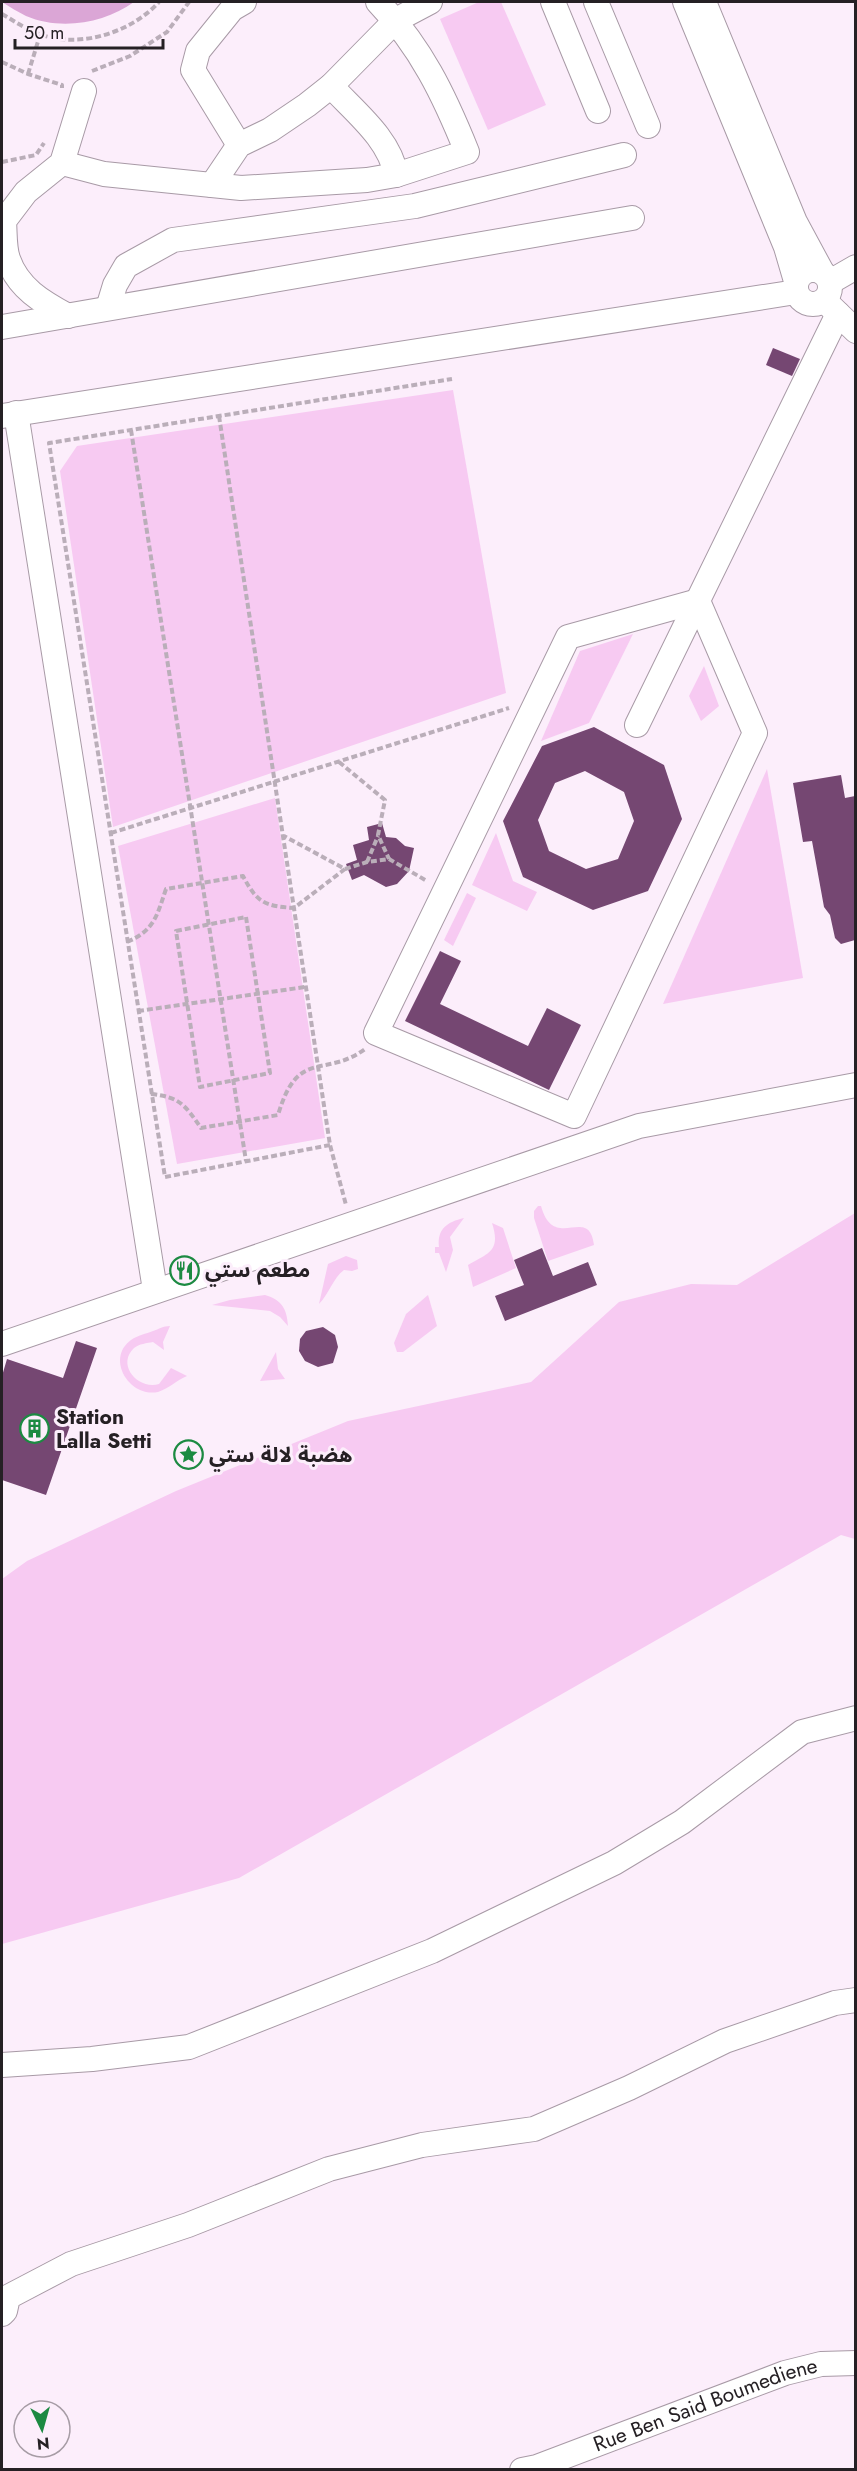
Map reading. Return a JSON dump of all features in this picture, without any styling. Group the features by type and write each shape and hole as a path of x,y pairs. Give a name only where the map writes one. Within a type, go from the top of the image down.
{"street":[{"path":"239,145 193,70 198,51 232,9 244,2"},
{"path":"62,163 104,174 241,188 367,180 396,175 467,152 444,95 396,20 378,2"},
{"path":"212,185 239,145 270,130 332,86 396,20 430,2"},
{"path":"553,2 598,111"},
{"path":"596,2 648,126"},
{"path":"685,2 786,247 796,287 806,302 816,304 855,267"},
{"path":"704,2 795,222 829,292 855,331"},
{"path":"332,86 377,136 393,159 396,175"},
{"path":"68,316 39,300 18,279 7,257 4,221 26,192 62,163 69,91"},
{"path":"108,309 115,285 126,266 173,240 415,206 624,155"},
{"path":"2,198 26,192"},
{"path":"2,327 632,218"},
{"path":"154,1290 9,414 796,287"},
{"path":"637,725 698,601 829,292"},
{"path":"698,601 755,733 574,1116 376,1033 568,637 698,601"},
{"path":"2,1344 154,1290 639,1126 855,1085"},
{"path":"2,2065 92,2059 189,2047 432,1951 633,1851 682,1822 802,1732 855,1718"},
{"path":"2,2314 5,2311 8,2297 71,2264 188,2225 329,2169 422,2145 534,2129 629,2088 725,2042 836,2003 855,2000"},
{"name":"Rue Ben Said Boumediene","path":"522,2469 548,2463 785,2373 821,2364 855,2363"}],"path":[{"path":"2,14 39,34 76,41 128,27 159,2"},
{"path":"2,62 69,91 89,72 130,56 167,32 189,2"},
{"path":"27,74 39,34"},
{"path":"2,162 36,155 47,138"},
{"path":"330,1145 165,1177 50,443 452,378"},
{"path":"219,416 330,1145 350,1223"},
{"path":"131,430 246,1161"},
{"path":"111,833 538,699"},
{"path":"338,762 385,800 378,836 367,862"},
{"path":"283,835 345,869"},
{"path":"378,836 388,859 445,891"},
{"path":"127,942 150,928 157,916 166,889 243,876 261,902 271,907 294,908 345,869 367,862 388,859"},
{"path":"246,917 258,994 270,1073 200,1087 176,931 246,917"},
{"path":"138,1011 305,987"},
{"path":"151,1094 175,1098 188,1108 201,1128 278,1115 282,1100 299,1074 308,1068 356,1056 367,1048 376,1033"}],"shaded area":[{"path":"2,2 134,2 96,20 68,24 40,21"},
{"path":"479,2 501,2 546,105 488,130 440,19"},
{"path":"453,390 506,693 113,827 60,471 77,446"},
{"path":"633,634 589,723 541,741 580,651"},
{"path":"704,666 719,706 701,721 689,696"},
{"path":"767,769 803,978 663,1004"},
{"path":"275,798 325,1138 177,1164 118,846"},
{"path":"496,833 513,881 537,892 527,911 472,885"},
{"path":"467,893 476,898 453,946 444,940"},
{"path":"541,1206 547,1219 554,1226 585,1228 591,1233 594,1245 548,1261 534,1218 534,1211"},
{"path":"855,1213 855,1539 841,1535 239,1878 2,1944 2,1579 27,1561 176,1491 348,1421 531,1382 619,1302 691,1284 737,1285"},
{"path":"464,1218 450,1237 453,1250 446,1272 439,1253 435,1253 435,1247 439,1247 440,1235 444,1227"},
{"path":"492,1223 503,1228 516,1268 473,1287 468,1265 487,1254 494,1245"},
{"path":"346,1256 357,1260 358,1269 344,1270 340,1273 319,1304 328,1264"},
{"path":"265,1295 282,1306 288,1326 270,1311 212,1305 230,1300"},
{"path":"428,1295 437,1326 403,1352 397,1352 394,1343 406,1314"},
{"path":"170,1326 163,1342 164,1350 153,1342 134,1348 129,1355 128,1368 137,1380 151,1385 159,1384 171,1368 187,1376 158,1392 138,1389 124,1375 120,1357 124,1348 136,1337"},
{"path":"276,1352 278,1369 285,1379 260,1381"}],"building":[{"path":"773,348 800,359 792,376 766,365"},
{"path":"594,727 664,765 682,819 648,891 593,910 523,877 503,821 542,746","holes":["585,771 624,792 634,821 618,859 586,869 549,851 538,820 555,783"]},
{"path":"841,775 845,798 855,796 855,940 841,944 835,938 830,915 824,907 812,841 803,842 793,783"},
{"path":"382,823 386,837 396,838 405,846 414,848 409,871 397,884 386,887 364,875 352,880 346,864 357,860 353,845 369,840 367,827"},
{"path":"440,951 461,961 440,1004 528,1046 547,1008 581,1025 549,1090 405,1021"},
{"path":"542,1248 553,1276 588,1262 597,1285 505,1321 495,1296 524,1285 514,1260"},
{"path":"323,1327 335,1335 338,1347 333,1363 318,1367 305,1361 299,1351 300,1339 306,1331"},
{"name":"Station Lalla Setti","path":"76,1341 97,1348 46,1495 2,1480 2,1376 7,1359 63,1378"}],"place":[{"name":"مطعم ستي","path":"184,1270"},
{"name":"Station Lalla Setti","path":"35,1429"},
{"name":"هضبة لالة ستي","path":"188,1455"}]}
